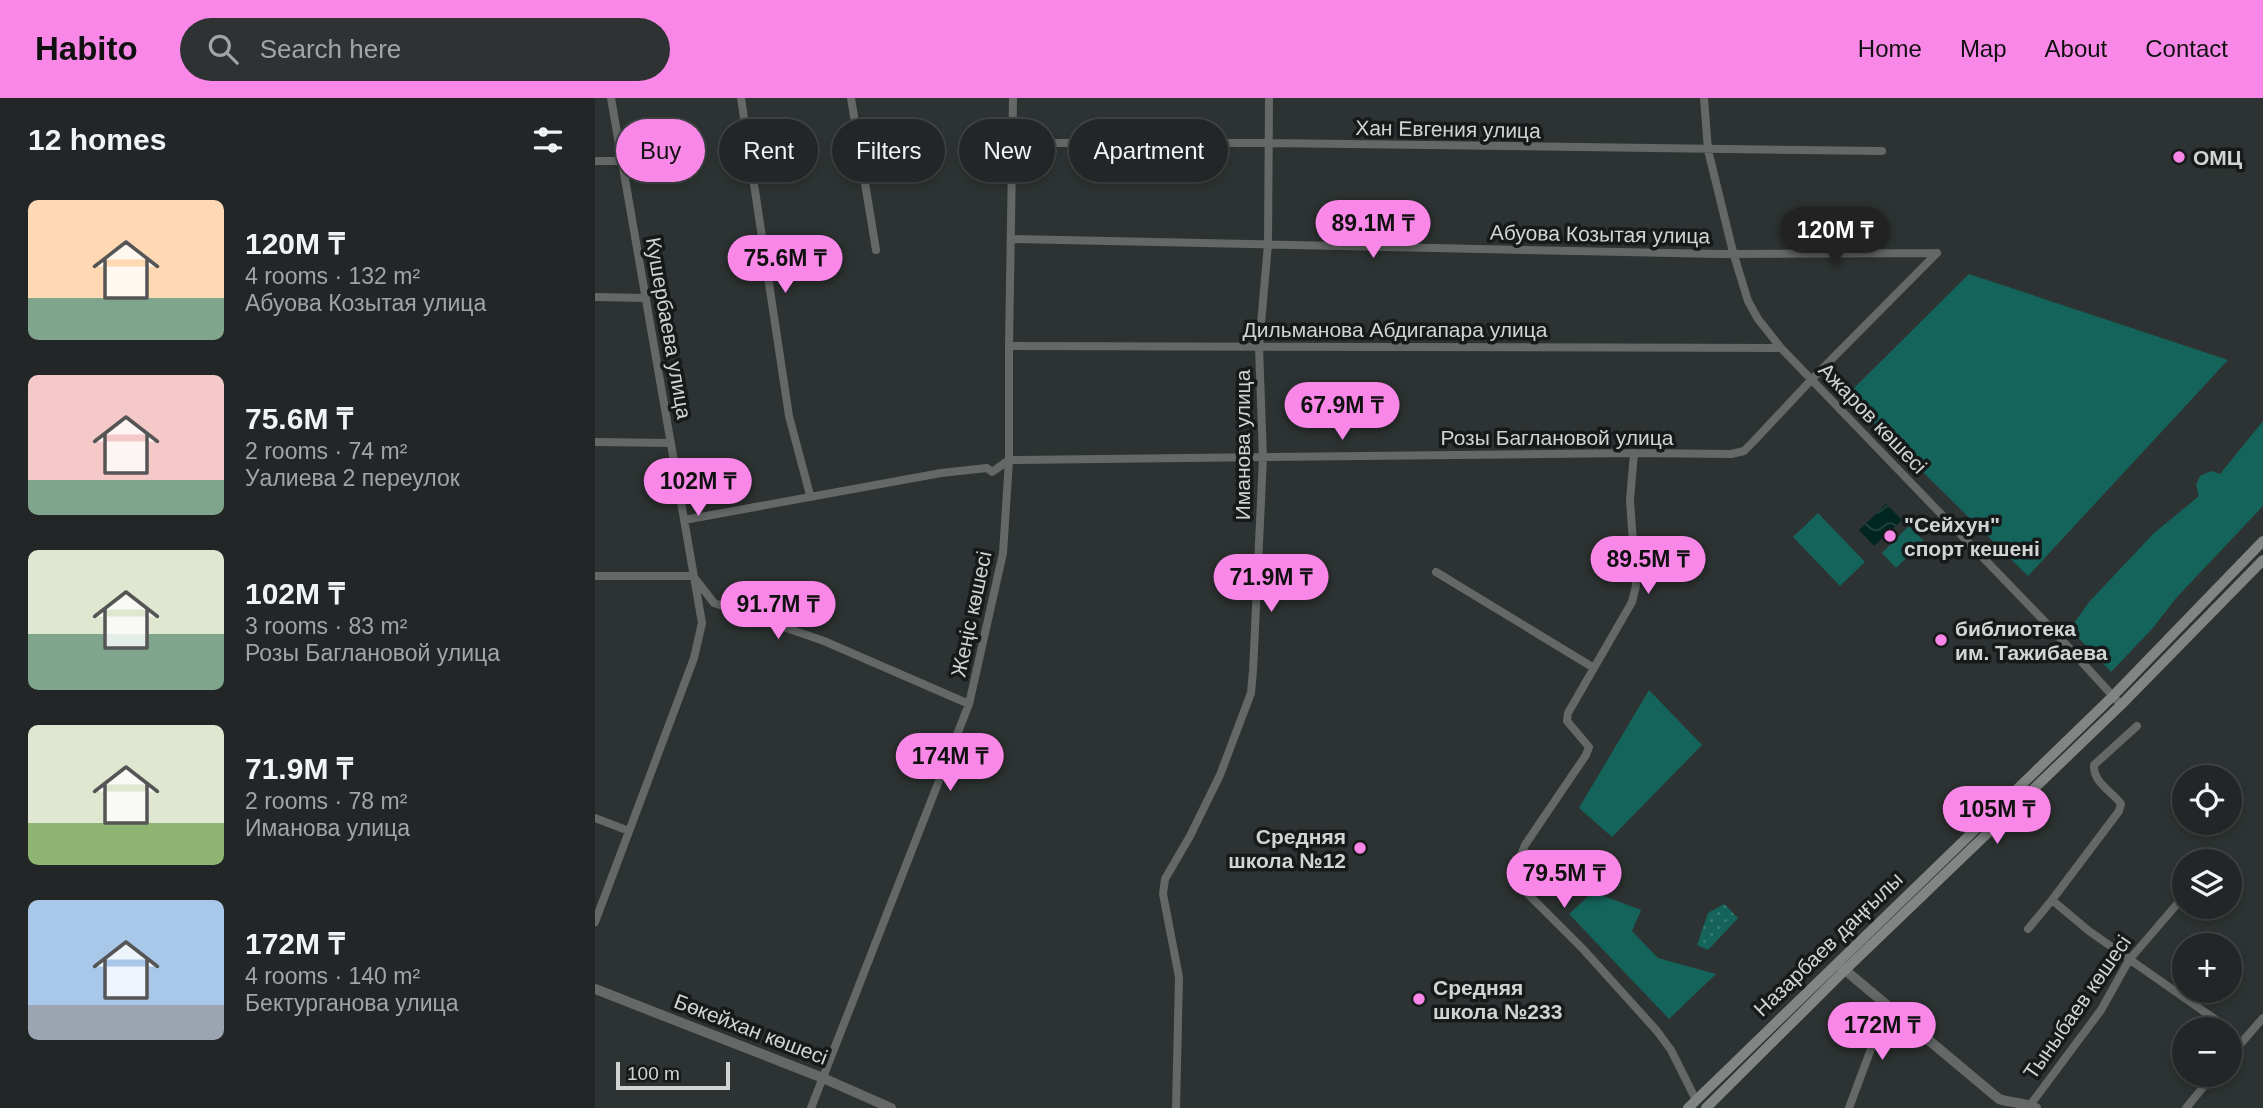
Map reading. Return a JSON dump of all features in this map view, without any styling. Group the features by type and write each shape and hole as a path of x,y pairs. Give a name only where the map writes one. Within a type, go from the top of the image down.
{"main road":[{"name":"Назарбаев даңғылы","path":"1706,1108 1841,966 2112,697 2263,541"},
{"name":"Назарбаев даңғылы","path":"1692,1104 2121,705 2263,561"}],"street":[{"name":"Кушербаева улица","path":"611,98 616,127"},
{"path":"741,98 789,416 810,495"},
{"path":"851,98 876,250"},
{"name":"Жеңіс көшесі","path":"1013,98 1013,119"},
{"name":"Иманова улица","path":"1176,1108 1179,977 1163,894 1165,879 1220,775 1251,694 1263,457 1259,346 1268,243 1269,98"},
{"name":"Ажаров көшесі","path":"1704,98 1708,150 1733,252 1748,301 1758,319 1781,348 2049,626 2121,705"},
{"name":"Хан Евгения улица","path":"1055,143 1882,151"},
{"path":"595,161 616,161"},
{"name":"Кушербаева улица","path":"595,922 694,657 702,624 626,182"},
{"name":"Жеңіс көшесі","path":"811,1108 969,704 1003,553 1009,460 1012,182"},
{"name":"Абуова Козытая улица","path":"1011,239 1718,254 1937,253"},
{"name":"Розы Баглановой улица","path":"684,520 941,472 987,468 992,472 1009,460 1731,454 1744,451 1937,253"},
{"path":"595,297 646,298"},
{"name":"Дильманова Абдигапара улица","path":"1009,346 1781,348"},
{"path":"595,442 671,443"},
{"path":"1634,453 1630,500 1636,586 1632,602 1568,713 1567,721 1589,747 1525,845 1519,860 1518,877 1527,892 1657,1031 1671,1050 1692,1104"},
{"path":"1436,572 1594,668"},
{"path":"595,576 693,576 714,603 824,641 969,704"},
{"path":"2028,929 2119,811 2121,804 2097,780 2094,765 2137,726"},
{"path":"595,818 629,831"},
{"path":"2052,900 2089,932 2212,1017"},
{"name":"Тыныбаев көшесі","path":"2032,1107 2101,1010 2129,960 2172,910"},
{"path":"1841,966 1999,1099 2032,1107"},
{"name":"Бөкейхан көшесі","path":"595,989 823,1078 891,1108"},
{"path":"1849,1108 1887,1006"},
{"path":"2242,1042 2263,1018"},
{"path":"2186,1108 2203,1087"}],"green space":[{"path":"1969,274 2228,360 2028,576 1846,396"},
{"path":"2263,421 2263,506 2111,672 2070,629 2089,602 2154,533 2199,496 2196,485 2200,476 2211,471 2220,474"},
{"path":"1818,513 1865,562 1840,586 1793,537"},
{"path":"1909,526 1924,541 1896,568 1882,553"},
{"path":"1649,690 1702,745 1612,837 1579,808"},
{"path":"1593,892 1641,910 1632,931 1658,958 1716,974 1669,1019 1569,914"},
{"path":"1724,904 1738,918 1708,950 1697,945 1708,913"}],"water":[{"path":"1886,504 1902,520 1874,546 1859,530"}],"place":[{"name":"ОМЦ","path":"2179,157"},
{"name":"\"Сейхун\" спорт кешені","path":"1890,536"},
{"name":"библиотека им. Тажибаева","path":"1941,640"},
{"name":"Средняя школа №12","path":"1360,848"},
{"name":"Средняя школа №233","path":"1419,999"}]}
